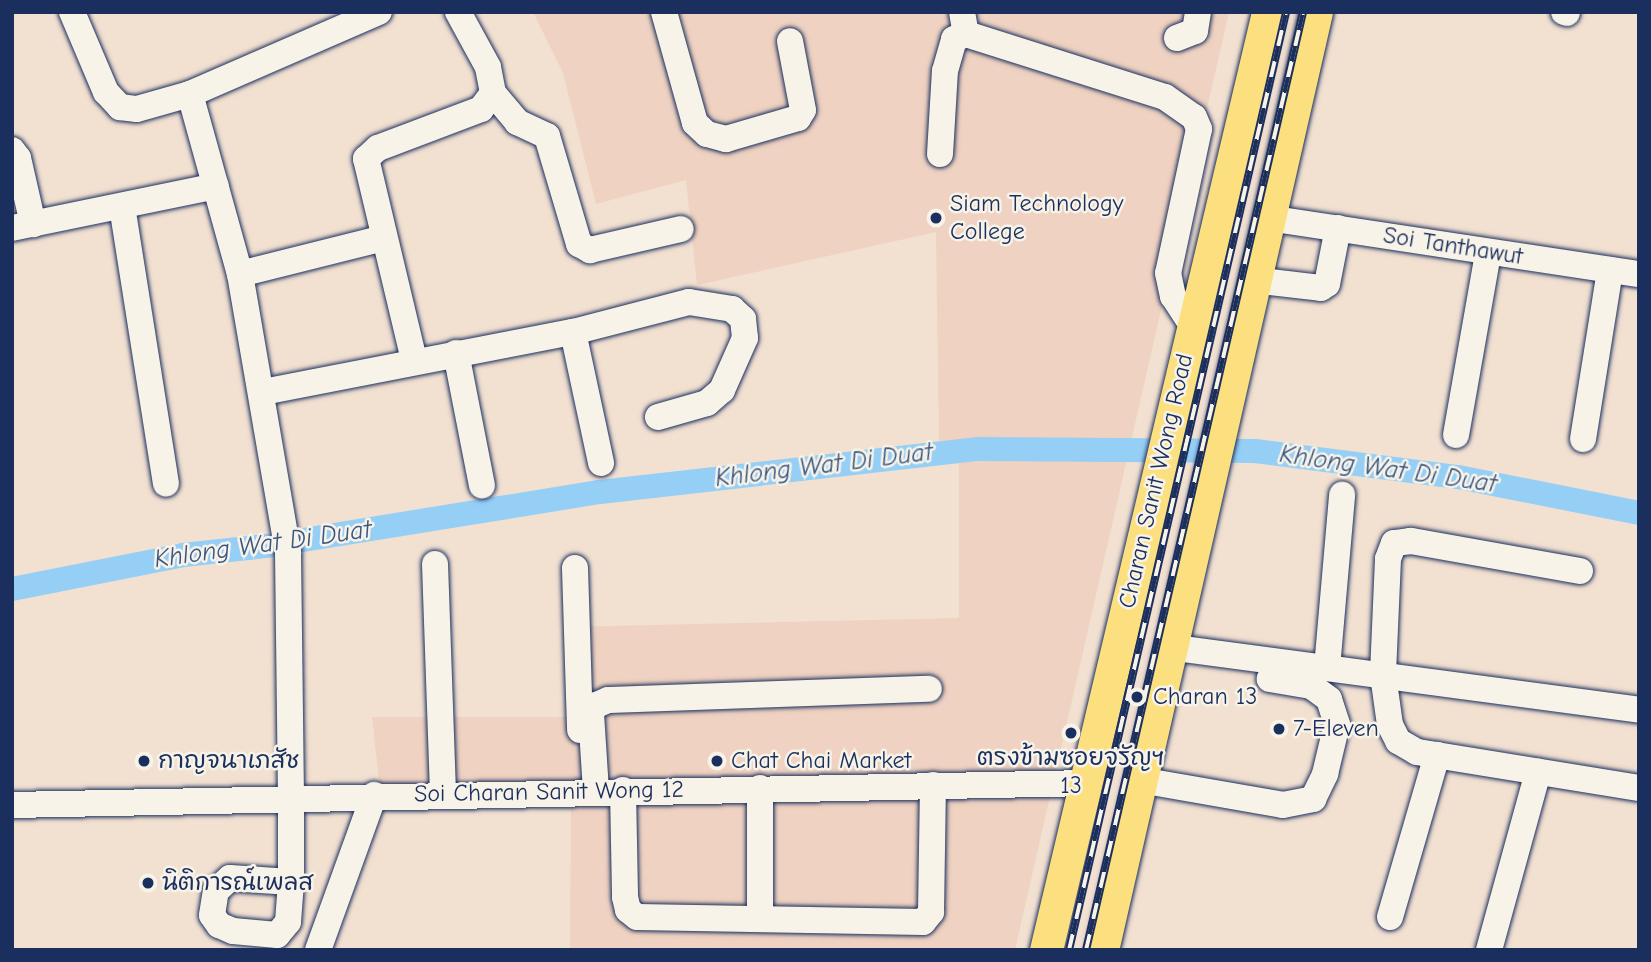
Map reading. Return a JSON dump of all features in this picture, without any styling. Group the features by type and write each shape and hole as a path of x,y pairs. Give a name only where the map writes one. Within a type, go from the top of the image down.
{"main road":[{"name":"Charan Sanit Wong Road","path":"1046,950 1268,12"},
{"name":"Charan Sanit Wong Road","path":"1102,950 1213,452 1316,12"}],"street":[{"path":"72,12 106,92 120,107 137,109 190,94 379,12"},
{"path":"458,12 488,67 493,93 517,122 547,136 579,244 590,250 681,229"},
{"path":"664,12 695,123 707,134 726,139 798,118 803,110 790,41"},
{"path":"1177,38 1195,31 1198,12"},
{"path":"940,154 945,71 954,39 964,23 1165,97 1194,117 1199,129 1168,273 1173,296 1193,327"},
{"path":"414,360 366,159 379,149 481,109 493,93"},
{"path":"190,94 240,274 263,392 287,545 291,882"},
{"path":"12,150 18,158 23,226 216,186"},
{"path":"122,206 166,484"},
{"name":"Soi Tanthawut","path":"1268,218 1639,274"},
{"path":"1253,280 1321,288 1327,284 1338,228"},
{"path":"240,274 383,238"},
{"path":"1457,435 1488,253"},
{"path":"1583,439 1610,270"},
{"path":"263,392 414,360 573,332 689,302 722,305 743,319 741,351 722,390 707,403 659,417"},
{"path":"573,332 601,463"},
{"path":"456,353 482,485"},
{"path":"1327,668 1342,495"},
{"path":"1580,571 1411,541 1394,543 1388,559 1383,675 1390,725 1398,741 1437,755 1639,788"},
{"path":"435,564 443,793"},
{"path":"575,568 589,791"},
{"path":"1168,657 1327,668 1639,710"},
{"path":"1140,780 1283,805 1313,799 1325,774 1337,724 1329,699 1311,686 1168,657"},
{"path":"589,791 591,714 594,706 608,700 929,689"},
{"path":"1390,917 1437,755"},
{"path":"1489,950 1538,772"},
{"name":"Soi Charan Sanit Wong 12","path":"12,805 291,796 1086,783"},
{"path":"623,790 628,910 637,917 923,922 932,912 933,785"},
{"path":"760,788 760,919"},
{"path":"318,950 374,795"}],"shaded area":[{"path":"533,12 1229,12 1015,950 570,950 571,805 382,807 372,717 568,717 568,627 959,618 959,440 939,441 936,232 697,285 686,180 596,204 563,73"}],"waterway":[{"name":"Khlong Wat Di Duat","path":"12,589 183,555 266,546 600,492 979,449 1255,451 1458,477 1639,513"}],"railway":[{"path":"1069,950 1286,12"},
{"path":"1086,950 1303,12"}],"place":[{"name":"Siam Technology College","path":"936,218"},
{"name":"Charan 13","path":"1137,697"},
{"name":"7-Eleven","path":"1279,729"},
{"name":"ตรงข้ามซอยจรัญฯ 13","path":"1071,733"},
{"name":"กาญจนาเภสัช","path":"144,761"},
{"name":"Chat Chai Market","path":"717,761"},
{"name":"นิติการณ์เพลส","path":"148,883"}]}
